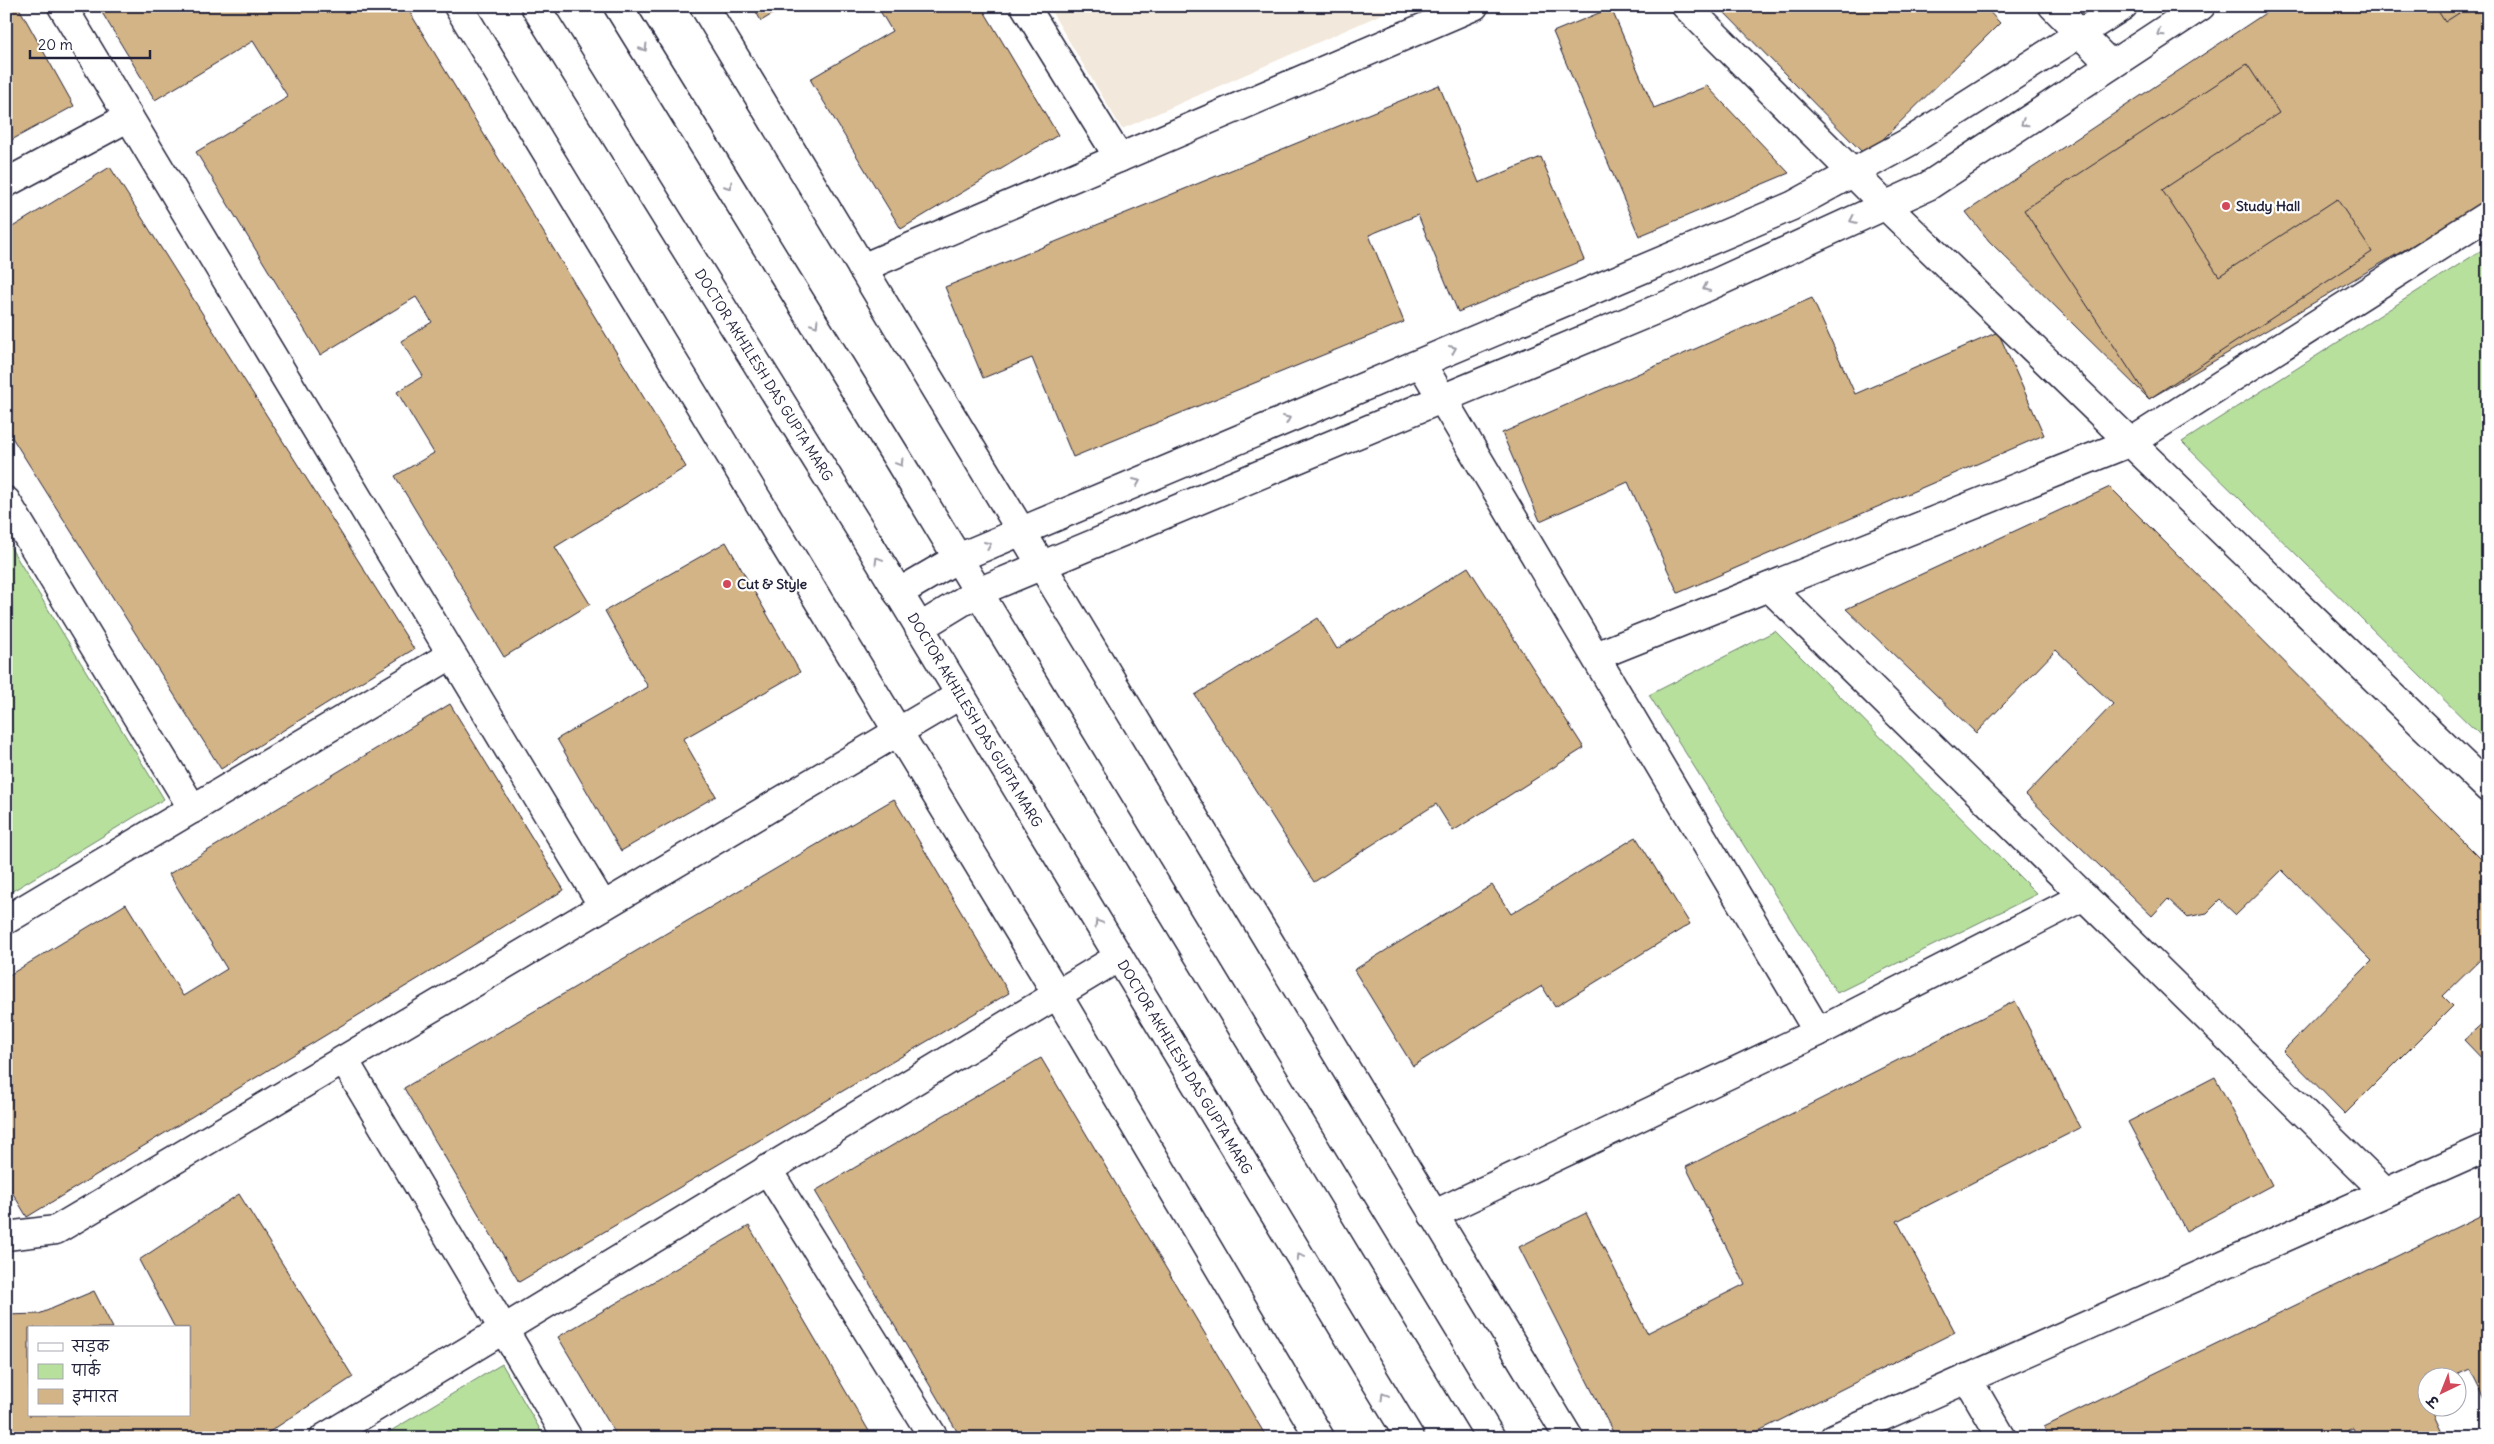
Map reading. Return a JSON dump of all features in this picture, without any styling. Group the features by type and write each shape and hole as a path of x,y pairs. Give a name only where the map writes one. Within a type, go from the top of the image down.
{"street":[{"path":"62,6 603,906"},
{"path":"458,6 1057,994 1320,1438"},
{"name":"DOCTOR AKHILESH DAS GUPTA MARG","path":"535,6 898,593 1410,1438"},
{"path":"618,6 958,558 1491,1438"},
{"path":"704,6 1569,1438"},
{"path":"1025,6 1119,158"},
{"path":"862,268 1474,6"},
{"path":"1686,6 1886,206 2131,442 2483,773"},
{"path":"2053,6 2111,66"},
{"path":"898,593 958,558 1792,206 1909,142 2123,6"},
{"path":"919,628 978,592 1672,303 1928,186 2201,6"},
{"path":"6,183 129,117"},
{"path":"1596,656 2131,442 2488,215"},
{"path":"1420,363 1818,1032"},
{"path":"6,501 193,809"},
{"path":"1769,588 2385,1192"},
{"path":"6,920 451,655"},
{"path":"6,1236 56,1230 960,695"},
{"path":"1433,1215 1818,1032 2084,896"},
{"path":"324,1438 1119,957"},
{"path":"344,1060 568,1438"},
{"path":"1834,1438 2488,1146"},
{"path":"768,1169 934,1438"},
{"path":"1967,1378 2002,1438"}],"shaded area":[{"path":"1048,6 1400,6 1122,129"}],"green space":[{"path":"2488,246 2488,729 2481,736 2182,442"},
{"path":"6,540 164,799 6,895"},
{"path":"1775,631 2037,894 1837,993 1649,695"},
{"path":"502,1364 545,1438 379,1438"}],"building":[{"path":"6,6 18,6 74,106 6,143"},
{"path":"98,6 406,6 686,467 555,547 590,604 504,657 395,476 434,453 397,392 423,376 401,341 432,322 416,297 320,355 196,152 288,97 253,41 155,100"},
{"path":"753,6 786,6 761,21"},
{"path":"877,6 981,6 1058,135 901,229 810,79 892,31"},
{"path":"1718,6 1984,6 2000,23 1866,156"},
{"name":"Study Hall","path":"2276,6 2488,6 2488,201 2149,399 1989,241 1966,212"},
{"path":"2435,6 2470,6 2445,22"},
{"path":"1611,8 1654,108 1707,86 1789,173 1639,236 1553,32"},
{"name":"Study Hall","path":"2247,64 2279,113 2162,190 2219,276 2337,199 2372,252 2149,399 2024,210"},
{"path":"1439,85 1479,183 1541,157 1584,260 1458,312 1418,215 1369,235 1404,322 1073,457 1032,358 983,378 945,287"},
{"path":"110,167 414,649 221,769 6,428 6,231"},
{"path":"1812,298 1855,394 1998,332 2044,435 1678,593 1628,482 1540,521 1502,433"},
{"path":"2110,487 2488,866 2488,952 2443,996 2453,1006 2345,1114 2283,1051 2372,961 2282,870 2236,915 2220,900 2207,913 2187,917 2168,899 2152,916 2026,795 2113,704 2056,650 1976,733 1846,609"},
{"path":"726,542 800,672 683,739 716,796 621,851 557,739 648,687 605,611"},
{"path":"1468,567 1584,748 1453,831 1436,804 1314,882 1195,695 1318,618 1337,649"},
{"path":"450,704 564,890 27,1217 6,1182 6,977 126,904 183,996 227,969 169,874"},
{"path":"894,799 1009,993 519,1282 404,1088"},
{"path":"1636,837 1690,924 1555,1007 1542,986 1413,1066 1354,970 1492,885 1511,914"},
{"path":"2015,1001 2080,1128 1897,1221 1955,1332 1745,1438 1616,1438 1519,1247 1586,1213 1647,1333 1745,1284 1686,1167"},
{"path":"2488,1018 2488,1065 2464,1040"},
{"path":"1041,1058 1267,1438 961,1438 815,1191"},
{"path":"2215,1077 2272,1185 2186,1231 2128,1122"},
{"path":"239,1194 353,1377 260,1438 6,1438 6,1315 39,1314 94,1291 112,1326 28,1326 28,1416 190,1416 190,1326 174,1326 139,1260"},
{"path":"2488,1212 2488,1405 2470,1369 2466,1371 2466,1366 2416,1366 2416,1416 2435,1416 2445,1438 2358,1438 2353,1428 2332,1438 2049,1438 2044,1427"},
{"path":"749,1226 873,1438 618,1438 558,1337"}],"place":[{"name":"Study Hall","path":"2226,206"},
{"name":"Cut & Style","path":"727,584"}]}
